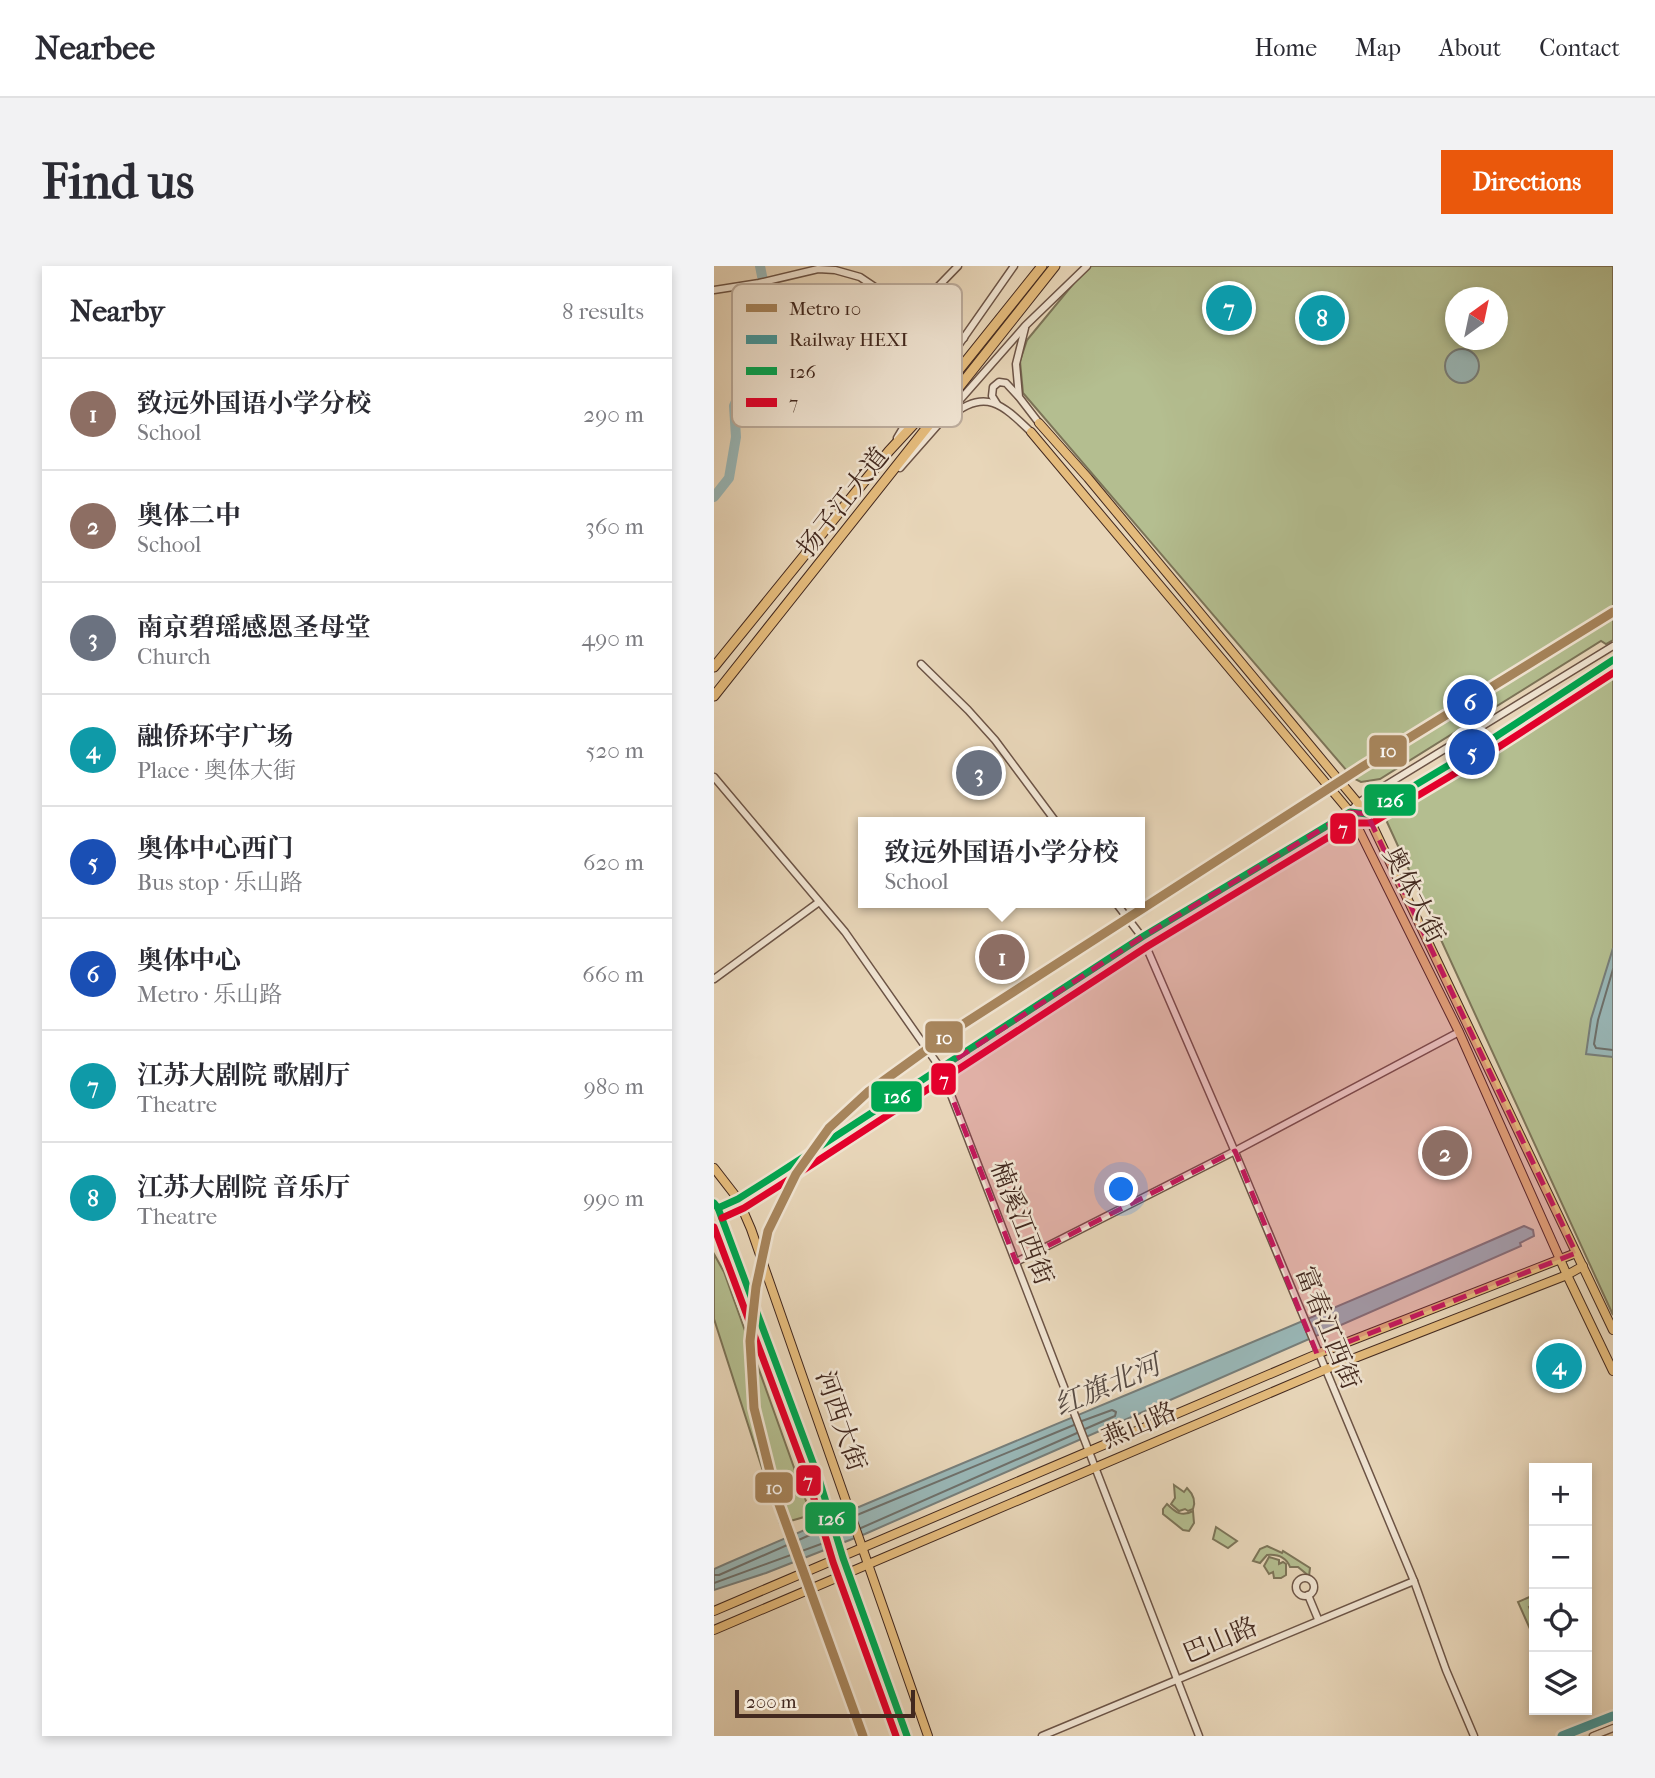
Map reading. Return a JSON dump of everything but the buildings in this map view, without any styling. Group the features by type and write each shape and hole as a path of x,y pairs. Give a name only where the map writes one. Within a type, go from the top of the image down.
{"highway":[{"name":"扬子江大道","path":"962,366 1042,266"},
{"name":"扬子江大道","path":"962,384 1055,266"},
{"name":"扬子江大道","path":"714,667 912,427"},
{"name":"扬子江大道","path":"714,696 928,427"}],"main road":[{"name":"奥体大街","path":"1039,423 1088,478 1367,814 1613,1330"},
{"name":"奥体大街","path":"1031,432 1350,812 1459,1032 1567,1275 1613,1371"},
{"name":"河西大街","path":"714,1168 738,1199 751,1230 928,1736"},
{"name":"河西大街","path":"715,1207 819,1479 842,1558 907,1736"},
{"name":"燕山路","path":"714,1611 1317,1354 1577,1253"},
{"name":"燕山路","path":"714,1630 1324,1370 1567,1275 1583,1266"}],"street":[{"path":"940,284 958,266"},
{"path":"962,341 1014,266"},
{"path":"962,398 1026,326 1087,266"},
{"path":"753,284 818,269 835,270 860,277 870,284"},
{"path":"714,290 732,287"},
{"path":"1019,397 1016,364 1026,326"},
{"path":"997,404 992,396 993,387 999,382 1006,383 1039,423"},
{"path":"962,409 971,402 988,401 1008,410 1031,432"},
{"path":"890,451 904,427"},
{"path":"862,511 936,427"},
{"path":"928,436 939,427"},
{"path":"715,1207 738,1199 1142,937 1350,812 1358,803 1613,646"},
{"path":"1350,812 1367,814 1489,741 1613,660"},
{"path":"920,663 995,740 1052,817"},
{"name":"楠溪江西街","path":"714,778 845,932 941,1069 1199,1736"},
{"path":"714,979 819,902"},
{"name":"富春江西街","path":"1120,908 1142,937 1235,1151 1317,1354 1414,1581 1446,1670 1474,1736"},
{"path":"1016,1262 1235,1151 1459,1032"},
{"name":"巴山路","path":"1042,1736 1414,1581"},
{"path":"1308,1595 1318,1619"},
{"path":"1593,1736 1613,1728"}],"highlighted area":[{"path":"1350,812 1367,814 1576,1253 1317,1354 1235,1151 1016,1262 941,1069 1142,937"}],"green space":[{"path":"1088,266 1613,266 1613,640 1606,644 1601,641 1380,779 1361,782 1353,778 1023,393 1020,361 1027,340"},
{"path":"1613,674 1613,1315 1387,822 1388,815 1398,806"},
{"path":"714,1254 724,1272 811,1515 780,1524 714,1319"},
{"path":"1174,1485 1184,1492 1187,1488 1189,1490 1194,1500 1193,1509 1179,1511 1171,1504 1175,1498"},
{"path":"1167,1504 1179,1513 1193,1511 1194,1523 1189,1531 1183,1530 1163,1514"},
{"path":"1216,1527 1237,1541 1228,1548 1213,1539"},
{"path":"1267,1546 1282,1553 1283,1551 1310,1568 1309,1576 1298,1567 1290,1567 1278,1556 1267,1555 1260,1563 1253,1561 1260,1549"},
{"path":"1269,1557 1279,1560 1279,1564 1286,1564 1286,1575 1274,1578 1273,1572 1269,1574 1264,1566"},
{"path":"1529,1597 1529,1627 1518,1602"}],"water":[{"path":"1455,350 1469,350 1478,359 1478,373 1469,382 1455,382 1446,373 1446,359"},
{"path":"1613,948 1613,1057 1586,1054 1591,1019"},
{"path":"1524,1226 1533,1230 1534,1236 1520,1243 1521,1246 865,1534 766,1573 714,1590 714,1569"}],"waterway":[{"path":"760,266 764,284"},
{"path":"714,497 729,478 735,427"}],"metro line":[{"name":"10","path":"1145,907 1362,767 1613,612"},
{"name":"10","path":"863,1736 776,1496 754,1408 750,1341 756,1287 768,1231 796,1174 829,1128 868,1092 951,1032 1143,908"}],"rail line":[{"name":"HEXI","path":"1562,1736 1613,1716"}],"transit line":[{"name":"126","path":"718,1208 776,1175 1142,937 1350,812 1367,814 1489,741 1613,660"},
{"name":"7","path":"722,1218 744,1208 782,1184 1148,946 1352,823 1372,823 1494,750 1613,673"},
{"name":"126","path":"714,1203 819,1479 843,1558 907,1736"},
{"name":"7","path":"714,1227 809,1482 833,1562 896,1736"}],"place":[{"name":"江苏大剧院 歌剧厅","path":"1229,308"},
{"name":"江苏大剧院 音乐厅","path":"1322,318"},
{"name":"奥体中心","path":"1470,702"},
{"name":"奥体中心西门","path":"1472,752"},
{"name":"南京碧瑶感恩圣母堂","path":"979,773"},
{"name":"致远外国语小学分校","path":"1002,957"},
{"name":"奥体二中","path":"1445,1153"},
{"name":"融侨环宇广场","path":"1559,1366"}],"water label":[{"name":"红旗北河","path":"1107,1385"}]}
